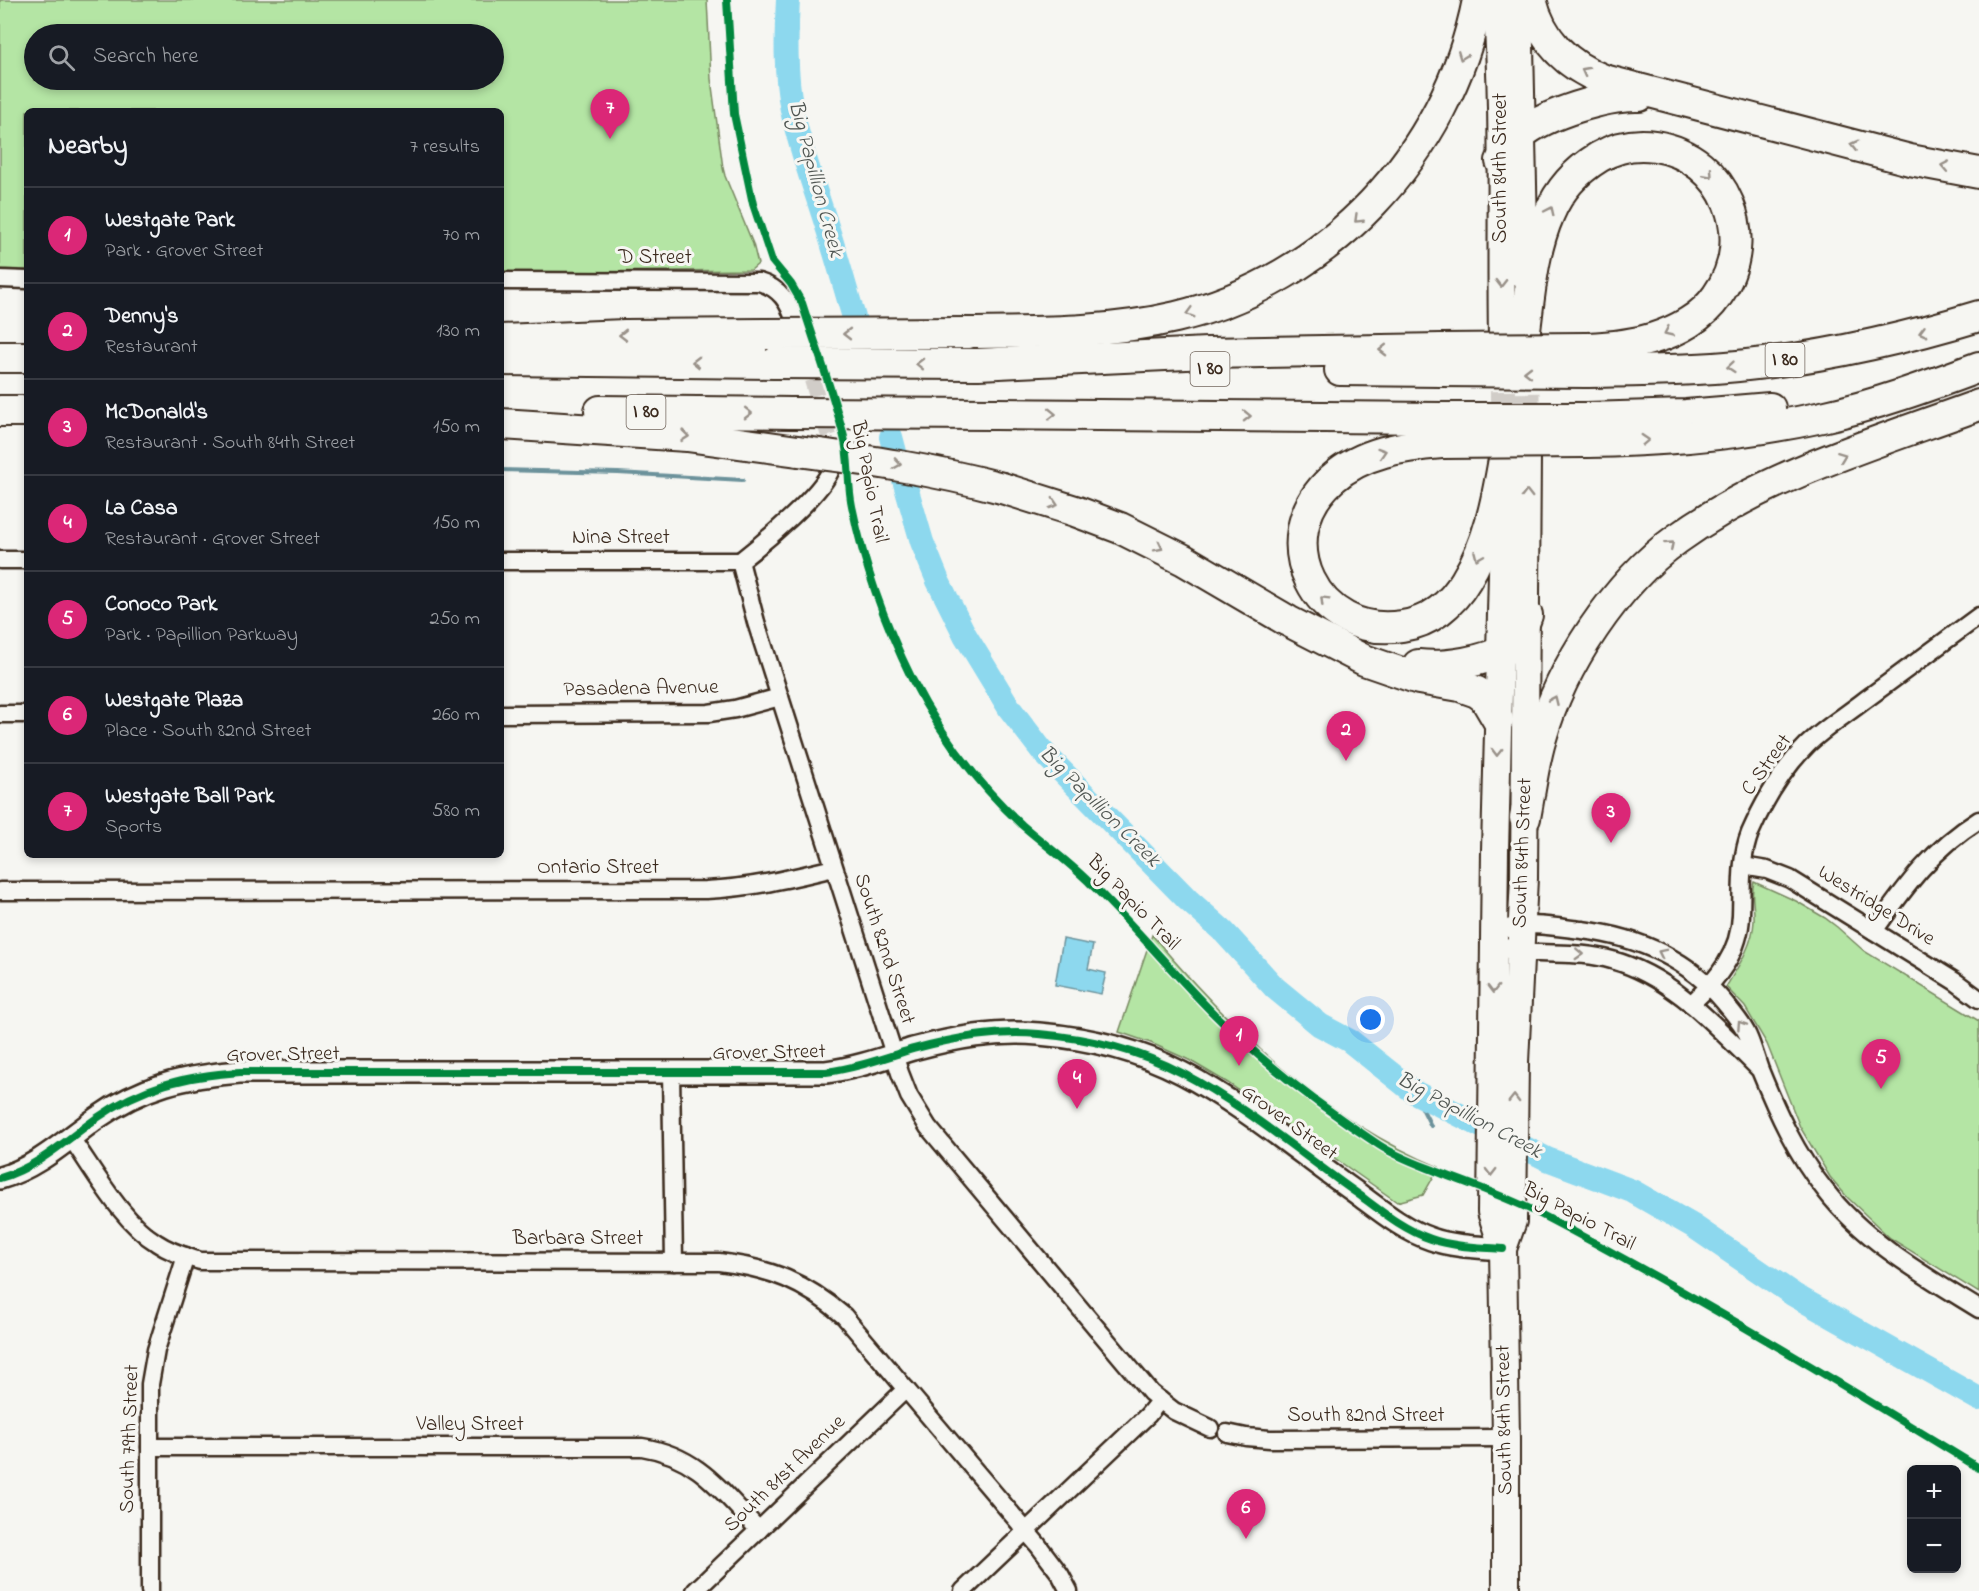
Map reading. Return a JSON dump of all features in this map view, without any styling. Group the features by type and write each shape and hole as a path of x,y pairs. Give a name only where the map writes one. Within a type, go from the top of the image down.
{"highway":[{"path":"504,340 625,335 968,333 1102,329 1175,317 1240,296 1272,281 1318,252 1339,236 1395,179 1427,133 1440,108 1463,54 1478,0"},
{"path":"1531,0 1545,33 1565,59 1604,80 1910,159 1979,172"},
{"path":"1501,161 1522,133 1596,100 1635,96 1680,101"},
{"path":"1518,334 1541,235 1554,204 1572,178 1588,164 1606,153 1625,147 1645,145 1683,154 1701,165 1727,198 1735,231 1735,247 1733,264 1726,281 1706,309 1692,320 1641,342 1587,360"},
{"name":"I 80","path":"504,360 978,364 1587,360 1701,369 1796,359 1880,343 1979,316"},
{"path":"0,357 24,357"},
{"name":"I 80","path":"504,410 994,414 1442,431 1587,430 1686,415 1772,408 1861,394 1979,367"},
{"path":"1525,818 1540,739 1565,677 1601,617 1647,566 1676,540 1770,485 1979,405"},
{"path":"0,411 24,411"},
{"path":"504,424 687,436 904,465 1002,488 1120,528 1184,561 1288,621 1389,670 1477,692 1485,698 1498,720"},
{"path":"1442,431 1413,445 1367,457 1348,467 1332,478 1318,493 1307,512 1301,553 1305,572 1315,591 1328,604 1343,616 1359,624 1378,628 1411,625 1427,619 1448,603 1465,582 1480,552 1512,457"},
{"path":"1339,646 1394,662 1429,666 1450,665 1467,662 1509,647 1522,631 1527,615"}],"main road":[{"name":"South 84th Street","path":"1496,0 1501,161 1518,334"},
{"name":"South 84th Street","path":"1518,334 1522,133 1519,0"},
{"name":"South 84th Street","path":"1502,1216 1515,1062 1525,818 1527,615 1512,457"},
{"name":"South 84th Street","path":"1506,1591 1503,1249 1492,1050 1500,651 1504,534 1512,457"}],"street":[{"path":"0,279 24,280"},
{"name":"D Street","path":"504,281 759,282 781,293 794,319"},
{"path":"740,561 806,501 823,483 831,469"},
{"path":"0,560 24,560"},
{"name":"Nina Street","path":"504,561 740,561"},
{"name":"South 82nd Street","path":"740,561 753,612 909,1096 928,1127 1151,1393 1174,1411 1210,1428"},
{"name":"C Street","path":"1691,1004 1710,986 1725,966 1737,941 1746,844 1764,806 1784,772 1806,746 1979,616"},
{"name":"Pasadena Avenue","path":"504,714 710,713 780,697"},
{"path":"0,714 24,714"},
{"path":"1874,931 1908,883 1927,861 1951,839 1979,820"},
{"name":"Westridge Drive","path":"1743,866 1767,870 1790,879 1956,982 1979,999"},
{"name":"Ontario Street","path":"0,891 706,890 770,884 834,868"},
{"path":"1760,1070 1691,1004 1676,991 1656,979 1613,960 1588,955 1521,952 1507,949 1494,937 1506,929 1521,926 1600,932 1635,941 1664,953 1688,967 1710,986 1734,1014 1748,1035 1760,1070 1794,1144 1803,1160 1832,1198 1877,1242 1905,1263 1979,1309"},
{"name":"Grover Street","path":"0,1178 22,1170 41,1159 108,1111 141,1094 173,1081 205,1075 252,1072 825,1072 851,1068 961,1038 1008,1033 1036,1033 1103,1044 1135,1053 1182,1073 1214,1092 1407,1229 1450,1245 1503,1249"},
{"path":"671,1072 674,1262"},
{"name":"Barbara Street","path":"71,1138 130,1221 157,1243 171,1251 200,1261 215,1263 719,1262 744,1265 776,1274 807,1288 844,1316 1026,1531 1060,1574 1069,1591"},
{"name":"South 79th Street","path":"150,1591 150,1384 152,1366 186,1256"},
{"name":"South 81st Avenue","path":"695,1591 906,1389"},
{"path":"963,1591 1160,1400"},
{"name":"South 82nd Street","path":"1227,1433 1270,1439 1506,1438"},
{"name":"Valley Street","path":"150,1447 642,1447 675,1455 691,1464 705,1474 759,1530"}],"green space":[{"path":"0,0 707,0 711,79 723,168 753,244 758,264 751,270 504,273 504,108 24,108 24,270 0,269"},
{"path":"1754,882 1796,901 1825,918 1864,951 1979,1021 1979,1293 1890,1238 1848,1198 1830,1177 1800,1127 1767,1044 1745,1007 1726,987 1751,939 1754,921 1752,891"},
{"path":"1152,935 1214,1004 1282,1069 1318,1098 1357,1124 1439,1167 1423,1195 1397,1202 1228,1083 1189,1060 1119,1032"}],"water":[{"path":"1063,939 1093,945 1088,969 1106,973 1101,994 1055,985"}],"waterway":[{"name":"Big Papillion Creek","path":"788,0 788,83 792,110 855,321"},
{"name":"Big Papillion Creek","path":"891,437 895,452"},
{"path":"504,470 618,473 743,480"},
{"name":"Big Papillion Creek","path":"904,480 922,542 938,581 965,635 1010,709 1043,752 1188,900 1224,932 1275,988 1320,1025 1350,1041 1414,1092 1547,1159 1632,1191 1693,1226 1794,1295 1979,1399"},
{"path":"1414,1092 1431,1126"}],"tunnel":[{"path":"1502,352 1504,438"},
{"path":"1526,354 1527,437"},
{"path":"805,357 829,436"}],"cycle path":[{"name":"Big Papio Trail","path":"727,0 734,114 753,204 772,261 791,284 802,303 830,386 846,445 852,506 869,573 884,616 912,679 947,738 975,775 1022,825 1073,867 1105,898 1199,999 1253,1051 1357,1131 1402,1158 1492,1192 1540,1214 1652,1274 1762,1337 1979,1468"},
{"path":"0,1178 39,1160 97,1118 131,1098 148,1090 201,1076 240,1072 826,1072 944,1041 991,1034 1023,1033 1057,1036 1112,1046 1165,1065 1228,1100 1411,1231 1448,1244 1503,1249"}],"place":[{"name":"Westgate Ball Park","path":"610,139"},
{"name":"Denny's","path":"1346,761"},
{"name":"McDonald's","path":"1611,843"},
{"name":"Westgate Park","path":"1239,1066"},
{"name":"Conoco Park","path":"1881,1089"},
{"name":"La Casa","path":"1077,1109"},
{"name":"Westgate Plaza","path":"1246,1539"}]}
